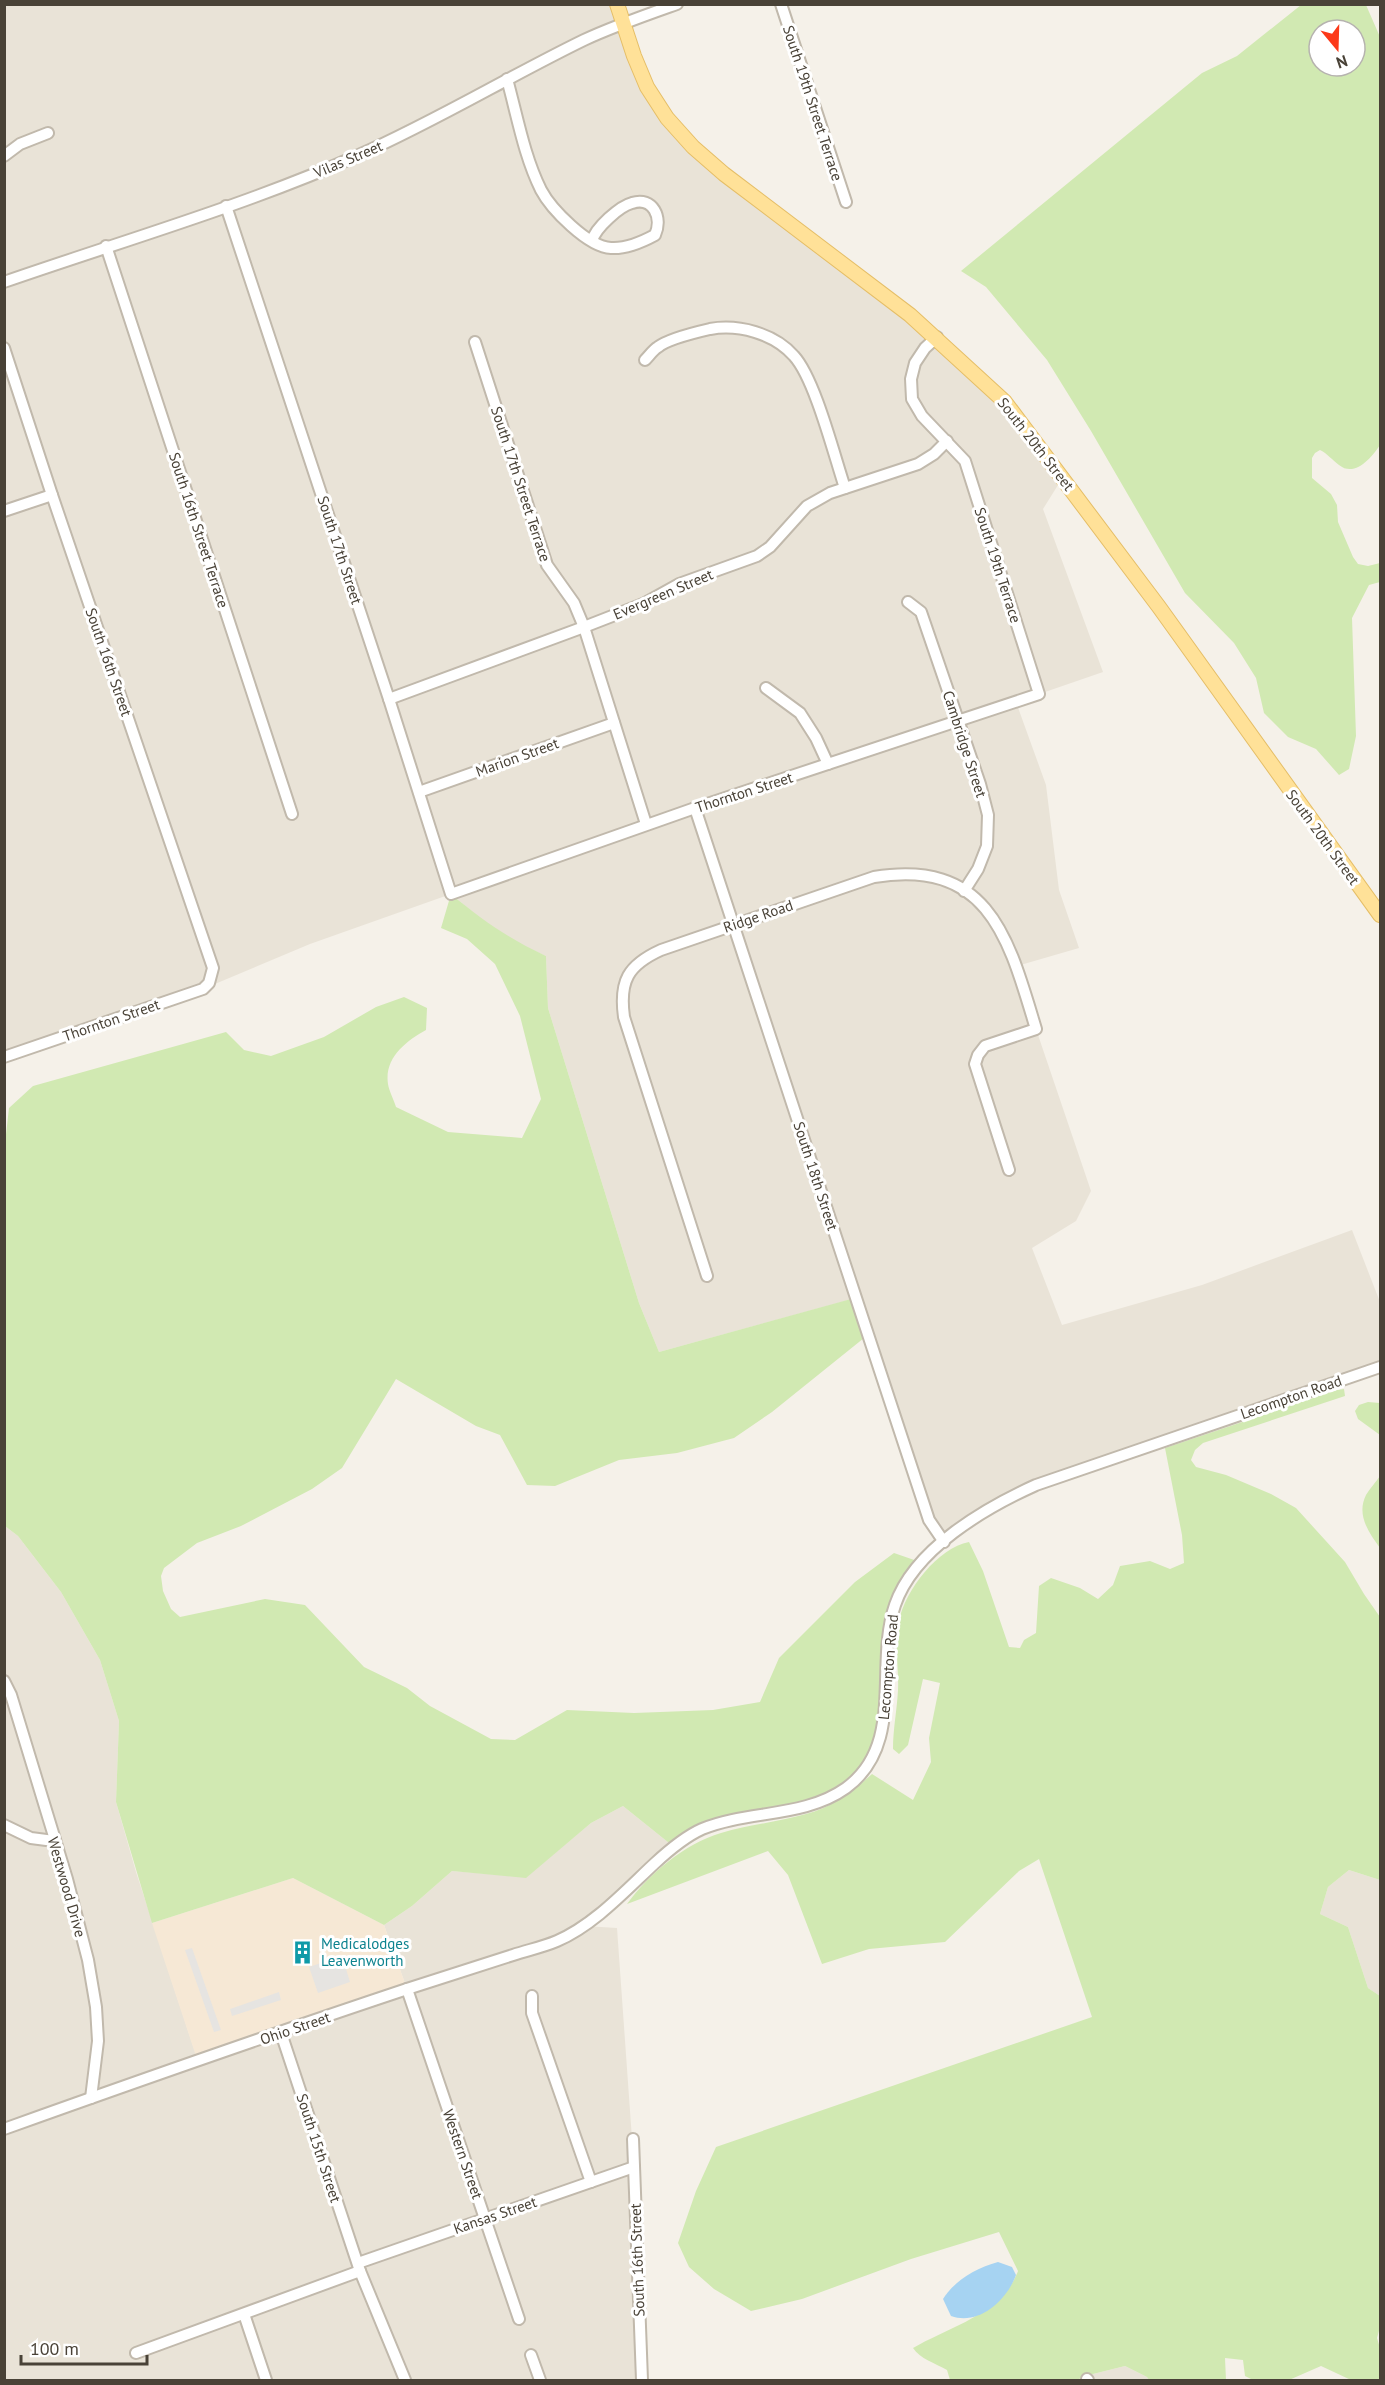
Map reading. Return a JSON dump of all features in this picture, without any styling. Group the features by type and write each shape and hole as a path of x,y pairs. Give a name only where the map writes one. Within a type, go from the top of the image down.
{"main road":[{"name":"South 20th Street","path":"617,4 647,87 667,117 693,147 724,174 937,337 1005,402 1046,453 1380,915"}],"street":[{"name":"Vilas Street","path":"4,282 225,206 366,152 461,106 507,79 587,39 677,4"},
{"name":"South 19th Street Terrace","path":"781,4 846,202"},
{"path":"507,79 542,190 554,208 576,230 592,241 600,246 624,247 655,235 658,228 657,213 650,204 630,203 594,233 592,241"},
{"path":"4,156 20,144 48,133"},
{"name":"South 17th Street","path":"225,206 420,792 451,894"},
{"name":"South 16th Street Terrace","path":"106,246 292,814"},
{"path":"645,360 659,346 691,334 729,327 756,333 781,345 795,357 809,382 845,488"},
{"path":"937,337 925,348 915,363 910,379 912,399 922,416 947,441"},
{"name":"South 17th Street Terrace","path":"475,342 547,565 574,603 584,627 646,824"},
{"name":"South 16th Street","path":"4,348 213,968 212,976"},
{"name":"Evergreen Street","path":"389,699 584,627 643,604 679,584 757,556 770,547 807,506 830,493 918,464 934,454 947,441"},
{"name":"South 19th Terrace","path":"947,441 964,461 1038,694"},
{"path":"4,512 52,495"},
{"name":"Cambridge Street","path":"908,602 921,612 980,784 987,815 987,846 978,870 964,891"},
{"path":"766,688 800,713 816,738 828,764"},
{"name":"Thornton Street","path":"451,894 646,824 1038,694"},
{"name":"Marion Street","path":"420,792 614,723"},
{"name":"South 18th Street","path":"695,808 929,1520 944,1542"},
{"name":"Ridge Road","path":"707,1276 624,1017 621,996 627,975 641,959 735,924 858,882 892,874 928,876 951,883 989,911 1001,929 1014,959 1036,1029 985,1046 975,1064 1009,1170"},
{"name":"Thornton Street","path":"4,1056 203,989 212,976"},
{"name":"Lecompton Road","path":"584,1926 674,1847 701,1829 810,1805 846,1788 862,1773 873,1759 880,1743 886,1703 889,1623 896,1602 920,1562 982,1514 1007,1498 1036,1485 1380,1367"},
{"name":"Westwood Drive","path":"4,1681 11,1695 54,1841 68,1879 88,1960 96,2007 98,2041 91,2098"},
{"path":"4,1825 31,1838 54,1841"},
{"name":"Ohio Street","path":"4,2129 407,1989 558,1941 584,1926"},
{"name":"Western Street","path":"407,1989 519,2319"},
{"path":"532,1996 532,2013 591,2182"},
{"name":"South 15th Street","path":"281,2032 359,2267 405,2380"},
{"name":"South 16th Street","path":"633,2139 642,2380"},
{"name":"Kansas Street","path":"136,2353 244,2314 485,2218 634,2167"},
{"path":"244,2314 266,2380"},
{"path":"531,2355 540,2380"}],"shaded area":[{"path":"4,5 617,5 634,56 693,146 910,315 1005,402 1063,477 1043,509 1103,672 1016,702 1046,785 1059,890 1079,948 1017,966 1091,1191 1076,1221 1032,1248 1062,1325 1202,1285 1352,1230 1380,1302 1380,1367 1036,1485 944,1542 936,1532 856,1298 659,1352 639,1303 548,1008 546,956 519,944 487,924 451,894 310,944 203,989 5,1057"},
{"path":"5,1526 18,1536 61,1592 100,1660 119,1721 116,1802 136,1872 198,2061 407,1989 384,1925 412,1906 452,1871 526,1877 591,1823 623,1806 674,1847 585,1926 617,1928 634,2167 642,2380 5,2380"},
{"path":"1349,1870 1380,1880 1380,1996 1368,1988 1348,1927 1320,1914 1328,1887"},
{"path":"293,1878 384,1925 407,1989 198,2062 152,1923"},
{"path":"192,1948 221,2030 214,2032 185,1950"},
{"path":"342,1956 350,1982 318,1993 309,1967"},
{"path":"279,1992 281,2000 232,2016 230,2009"},
{"path":"1125,2366 1149,2380 1077,2380 1085,2376"}],"green space":[{"path":"1301,5 1366,5 1380,37 1380,445 1357,468 1345,468 1320,450 1312,458 1312,478 1331,494 1337,505 1338,522 1353,557 1358,564 1368,566 1380,563 1380,582 1369,585 1352,618 1356,736 1349,769 1339,775 1316,749 1288,737 1264,713 1256,678 1234,643 1185,593 1047,360 986,287 961,271 1202,73 1237,56"},
{"path":"451,894 496,928 546,956 548,1008 639,1303 659,1352 851,1299 864,1338 772,1412 734,1438 677,1453 619,1460 555,1486 527,1485 500,1435 476,1426 396,1379 342,1468 312,1489 241,1526 197,1543 164,1568 161,1576 163,1591 171,1609 180,1617 265,1599 305,1605 364,1667 407,1688 430,1706 491,1739 515,1740 567,1710 634,1713 713,1710 760,1702 779,1658 855,1582 894,1553 920,1562 896,1602 886,1703 873,1759 828,1798 730,1822 674,1847 623,1806 591,1823 526,1878 452,1871 412,1906 384,1925 293,1878 152,1923 116,1802 119,1721 100,1660 61,1592 18,1536 5,1526 4,1152 9,1108 33,1086 226,1032 244,1050 271,1056 324,1037 376,1007 404,997 427,1008 426,1030 404,1045 389,1066 389,1090 396,1107 448,1132 522,1138 541,1099 520,1016 495,964 467,939 441,928"},
{"path":"1344,1389 1345,1396 1203,1443 1195,1450 1191,1460 1196,1467 1226,1475 1271,1494 1296,1508 1345,1562 1380,1617 1380,1880 1349,1870 1328,1887 1320,1914 1348,1927 1368,1988 1380,1996 1380,2327 1377,2338 1380,2348 1380,2380 1351,2380 1321,2366 1289,2380 1253,2380 1245,2376 1243,2360 1225,2358 1226,2380 1149,2380 1125,2366 1077,2380 950,2380 947,2370 924,2358 913,2348 973,2318 1000,2298 1010,2286 1018,2271 999,2232 911,2259 802,2299 751,2311 714,2289 689,2267 678,2243 696,2191 716,2147 1092,2017 1039,1859 1019,1871 945,1942 869,1949 822,1964 788,1875 768,1851 627,1904 668,1861 707,1838 824,1808 857,1787 872,1774 913,1800 931,1762 929,1738 940,1683 923,1679 908,1745 899,1754 893,1749 898,1690 899,1621 902,1609 916,1584 935,1561 946,1553 969,1542 983,1571 1009,1647 1020,1648 1024,1640 1036,1633 1039,1586 1051,1578 1080,1588 1098,1599 1113,1585 1120,1566 1150,1561 1170,1569 1184,1563 1182,1535 1165,1448"},
{"path":"1368,1402 1380,1403 1380,1435 1358,1419 1355,1411 1359,1405"},
{"path":"1380,1476 1380,1548 1368,1530 1362,1510 1366,1495"}],"water":[{"path":"998,2262 1012,2267 1016,2275 999,2302 991,2309 972,2317 951,2316 943,2299 948,2292 967,2276"}],"place":[{"name":"Medicalodges Leavenworth","path":"303,1952"}]}
